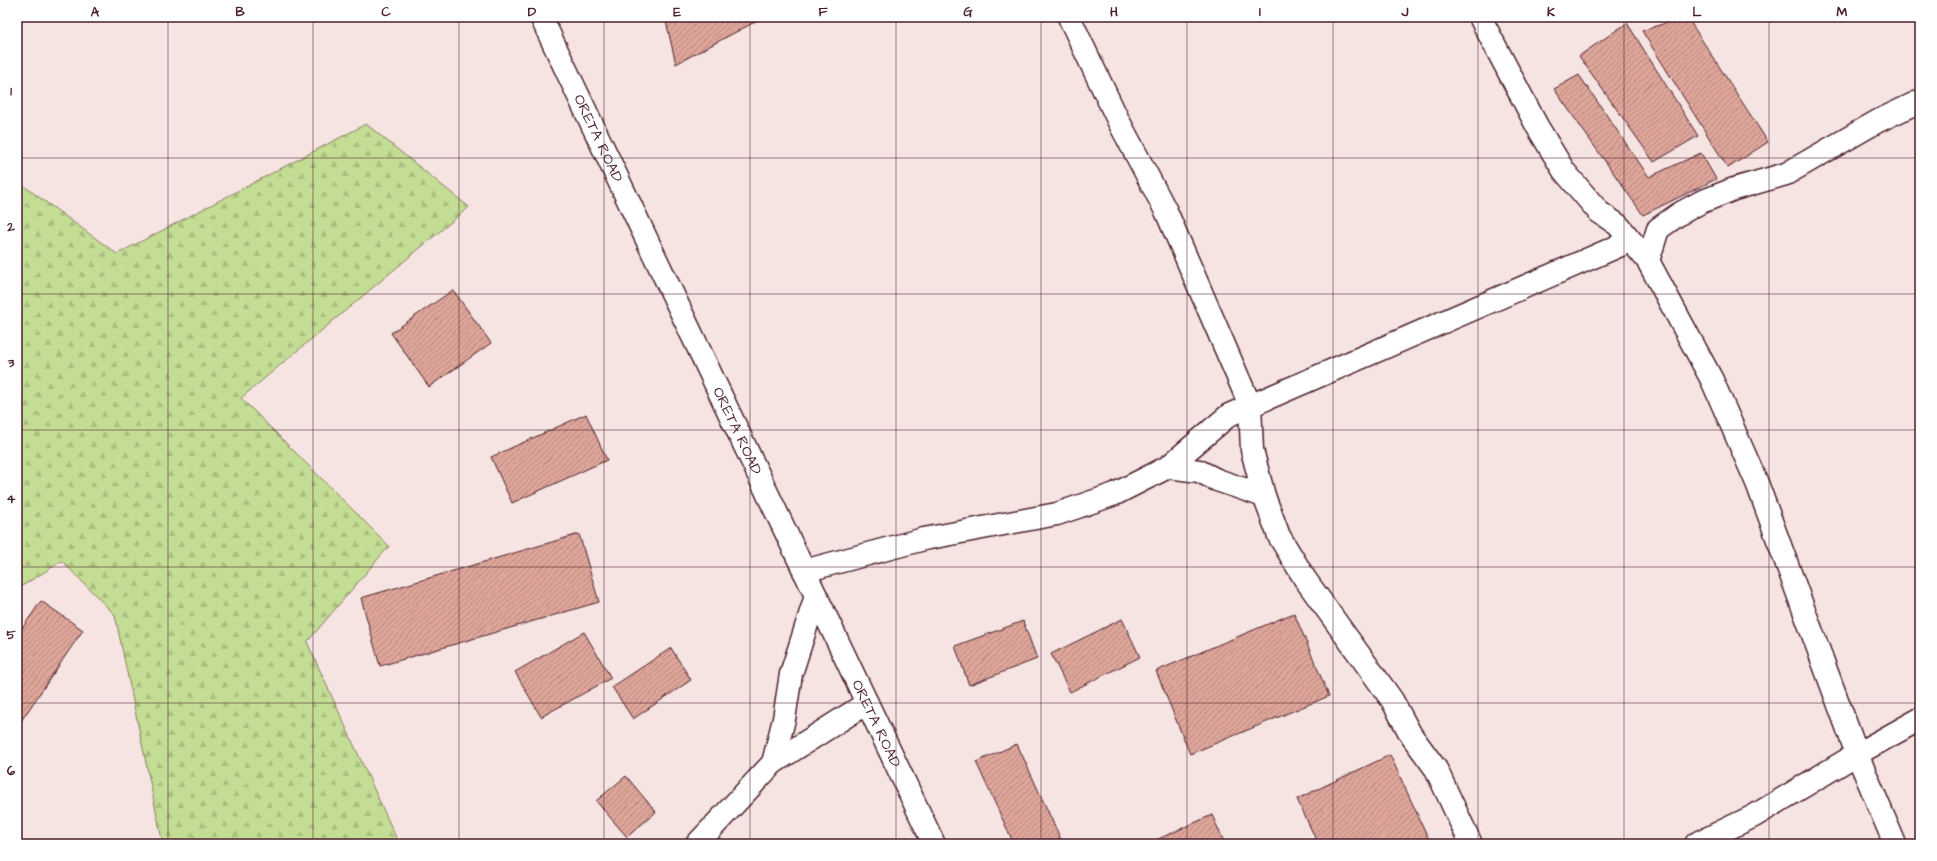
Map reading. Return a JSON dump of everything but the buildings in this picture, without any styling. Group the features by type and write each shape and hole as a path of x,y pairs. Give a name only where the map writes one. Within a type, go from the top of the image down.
{"street":[{"name":"ORETA ROAD","path":"541,17 934,844"},
{"path":"1069,17 1119,122 1166,211 1250,406 1252,450 1264,496 1279,536 1305,579 1392,700 1411,735 1436,769 1471,844"},
{"path":"1480,17 1537,126 1564,171 1599,212 1624,233 1648,261 1712,380 1757,483 1857,754 1895,844"},
{"path":"804,571 924,539 1056,514 1115,494 1168,467 1229,415 1624,233 1658,229 1679,214 1701,202 1734,189 1786,174 1878,121 1920,101"},
{"path":"1648,261 1658,229"},
{"path":"1168,467 1199,471 1217,480 1264,496"},
{"path":"772,763 784,719 791,674 816,596"},
{"path":"697,844 772,763 867,703"},
{"path":"1696,844 1754,816 1857,754 1920,719"}],"green space":[{"path":"366,124 469,207 241,398 389,546 307,642 399,844 163,844 115,615 62,561 17,589 17,181 117,254"}]}
